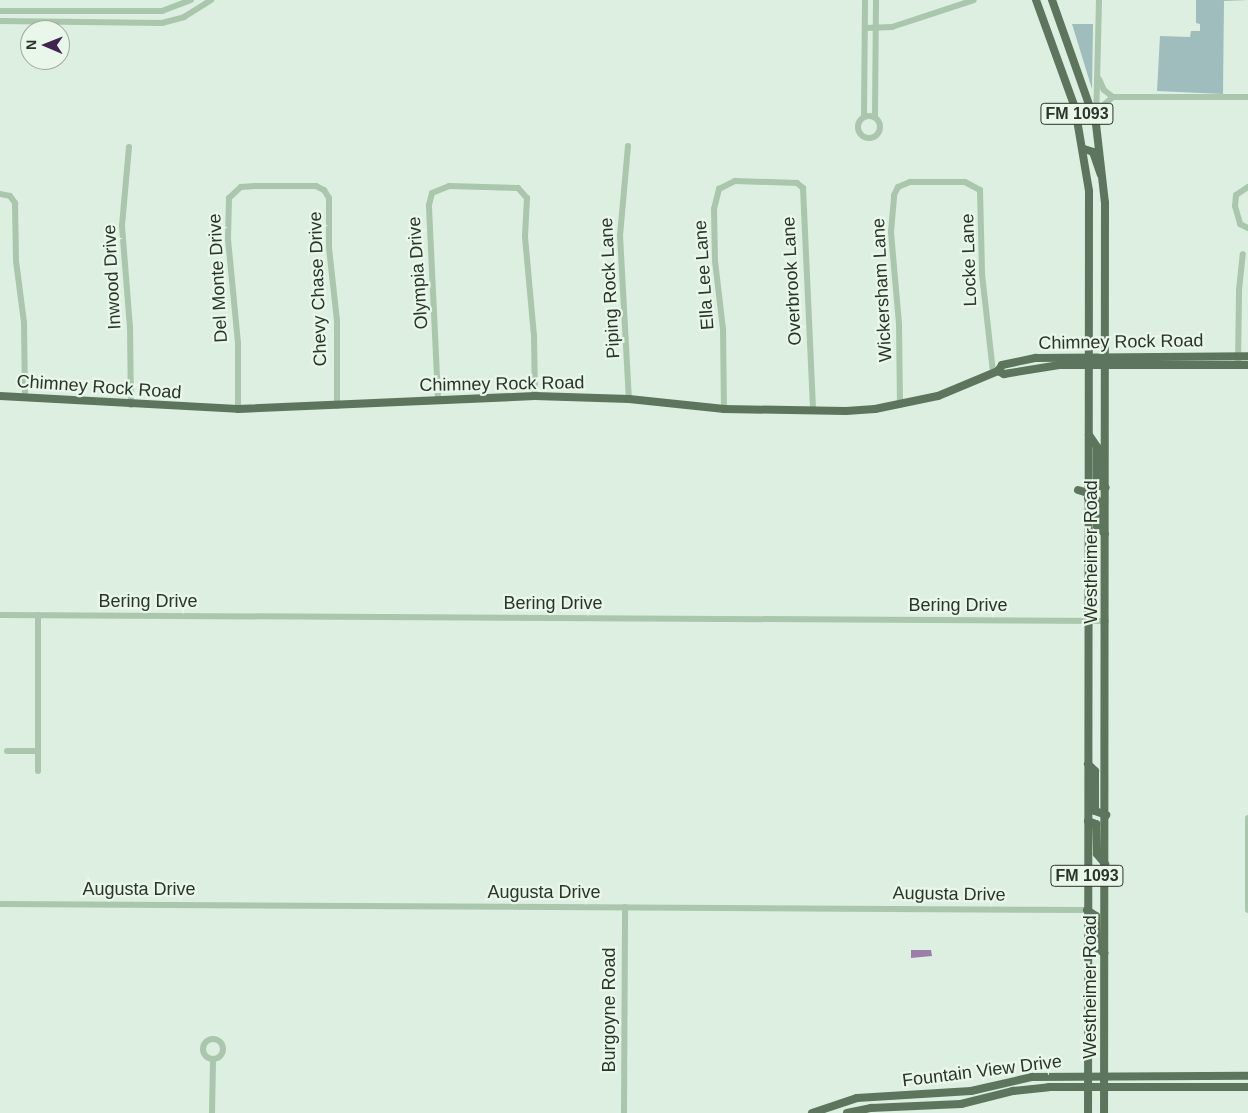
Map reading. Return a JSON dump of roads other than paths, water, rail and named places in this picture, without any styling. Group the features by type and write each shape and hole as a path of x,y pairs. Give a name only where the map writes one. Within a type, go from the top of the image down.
{"main road":[{"name":"Westheimer Road","path":"1036,0 1075,108 1084,148 1089,191 1088,1113"},
{"name":"Westheimer Road","path":"1050,0 1096,124 1104,184 1106,356 1104,1113"},
{"path":"1084,148 1093,152 1104,184"},
{"name":"Chimney Rock Road","path":"0,396 131,405 238,409 337,406 438,398 535,396 629,399 724,409 846,411 900,405 938,396 996,371 1002,365 1036,358 1248,356"},
{"path":"1036,358 1037,367"},
{"name":"Chimney Rock Road","path":"996,371 1004,374 1037,367 1248,365"},
{"path":"1089,435 1097,447 1097,485 1106,488"},
{"path":"1078,490 1097,500 1098,527 1105,534"},
{"path":"1088,764 1095,771 1095,811 1106,815"},
{"path":"1088,821 1096,824 1097,854 1105,864"},
{"path":"1087,910 1096,916 1097,948 1104,953"},
{"name":"Fountain View Drive","path":"812,1113 841,1102 870,1097 971,1091 1032,1077 1088,1075 1248,1076"},
{"path":"1222,1076 1222,1087"},
{"name":"Fountain View Drive","path":"847,1113 871,1108 939,1107 973,1102 1013,1091 1088,1087 1248,1087"},
{"path":"983,1088 985,1098"},
{"path":"971,1091 973,1102"},
{"path":"870,1097 871,1108"}],"street":[{"path":"0,10 162,11 191,0 198,10"},
{"path":"70,22 162,23 198,10 211,0"},
{"path":"865,0 864,117 859,131 870,138 880,129 875,117 876,0"},
{"path":"865,28 892,27 921,20 974,0"},
{"path":"1096,124 1099,79 1099,0"},
{"path":"33,11 35,20"},
{"path":"0,21 20,22"},
{"path":"1099,79 1104,90 1113,97 1248,97"},
{"path":"1098,110 1113,97"},
{"path":"864,117 875,117"},
{"name":"Piping Rock Lane","path":"628,146 620,235 629,399"},
{"name":"Inwood Drive","path":"129,147 122,226 130,327 131,405"},
{"name":"Ella Lee Lane","path":"724,409 723,329 715,261 715,198 725,183 766,182"},
{"name":"Overbrook Lane","path":"766,182 797,183 803,188 813,410"},
{"name":"Wickersham Lane","path":"900,405 900,324 891,232 894,195 898,186 910,182 938,182"},
{"name":"Locke Lane","path":"938,182 965,182 980,190 982,274 996,371"},
{"name":"Chevy Chase Drive","path":"278,186 316,186 324,190 329,198 329,248 337,320 337,406"},
{"name":"Del Monte Drive","path":"238,409 238,335 228,239 229,198 241,187 278,186"},
{"name":"Olympia Drive","path":"438,398 429,205 432,192 438,189 476,186 518,188 526,198 525,236 534,335 535,396"},
{"path":"1248,187 1236,195 1235,206 1240,224 1248,228"},
{"path":"0,194 10,196 15,203 16,261 24,323 25,397"},
{"path":"1238,365 1238,290 1243,254"},
{"name":"Bering Drive","path":"0,615 1106,621"},
{"path":"38,615 38,771"},
{"path":"7,751 38,751"},
{"path":"1248,818 1248,910"},
{"name":"Augusta Drive","path":"0,904 1087,910"},
{"name":"Burgoyne Road","path":"624,1113 625,907"},
{"path":"212,1113 213,1059"}]}
